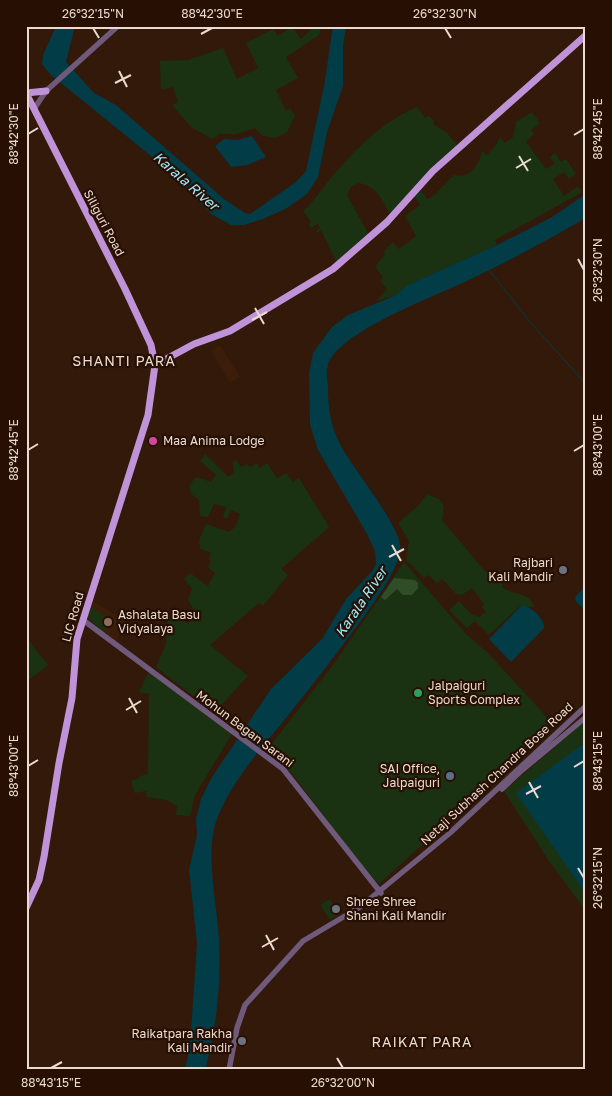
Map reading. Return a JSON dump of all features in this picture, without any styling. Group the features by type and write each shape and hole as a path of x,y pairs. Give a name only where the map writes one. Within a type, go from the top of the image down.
{"main road":[{"path":"155,365 200,342 230,331 333,269 387,222 433,171 586,35"},
{"path":"26,93 48,89"},
{"name":"Siliguri Road","path":"26,93 125,289 151,345 155,365"},
{"name":"LIC Road","path":"26,908 39,880 44,857 58,763 72,698 75,650 148,415 155,365"}],"street":[{"path":"34,108 48,89 118,26"},
{"name":"Mohun Bagan Sarani","path":"83,620 265,755 294,780 379,893"},
{"name":"Netaji Subhash Chandra Bose Road","path":"231,1069 243,1008 261,986 309,937 361,907 453,836 586,706"},
{"name":"Netaji Subhash Chandra Bose Road","path":"499,790 584,719"}],"shaded area":[{"path":"220,345 240,377 230,383 211,351"},
{"name":"Ashalata Basu Vidyalaya","path":"93,601 127,622 116,641 87,617"}],"green space":[{"path":"315,26 321,26 319,35 286,57 298,78 276,90 286,111 290,108 295,116 287,132 275,138 263,136 255,128 237,134 220,134 212,139 191,127 172,105 178,102 173,87 161,90 160,61 188,60 223,48 237,79 258,68 246,43 273,29 278,36 292,27 301,39"},
{"path":"417,107 425,118 429,116 434,121 433,124 447,133 457,145 432,168 391,216 379,195 370,187 359,183 351,187 347,195 369,235 336,261 321,230 317,233 316,231 320,228 318,224 311,228 309,224 311,222 303,211 363,144 394,119"},
{"path":"532,112 540,123 531,130 534,134 526,142 546,169 554,164 550,157 555,153 561,162 566,159 576,174 569,179 564,172 553,179 564,196 577,187 581,189 581,193 495,240 497,245 408,285 394,296 376,301 387,289 380,281 383,277 375,266 385,255 384,251 393,242 399,249 416,236 405,216 420,205 414,196 421,190 427,199 430,198 454,175 460,176 470,173 479,161 482,151 487,155 500,137 505,143 513,137 516,122"},
{"path":"205,454 228,477 234,473 233,462 236,460 241,467 247,464 250,467 257,463 260,468 267,463 277,478 286,473 293,482 299,478 329,527 281,569 288,575 263,606 259,603 210,645 248,676 217,710 206,706 156,667 166,644 168,619 175,613 188,624 196,613 188,600 192,589 184,579 190,573 208,586 215,573 208,567 211,561 209,559 211,553 200,549 199,540 206,524 229,532 236,526 240,514 231,510 227,519 223,517 226,507 214,504 208,517 200,516 199,500 191,494 189,486 198,477 211,482 216,475 200,461"},
{"path":"427,494 439,499 444,506 442,520 483,569 489,574 499,574 504,581 502,587 529,598 534,607 520,606 489,635 475,621 467,628 449,610 459,601 471,614 479,617 486,612 482,607 484,604 472,588 462,595 456,594 442,579 437,583 428,575 424,578 406,560 409,541 398,523 419,505"},
{"name":"Jalpaiguri Sports Complex","path":"404,562 467,635 489,654 554,725 379,884 357,860 294,776 279,762 271,745 336,661"},
{"path":"394,578 415,580 418,583 418,588 412,595 403,595 397,589 385,600 381,597"},
{"path":"91,607 111,620 104,632 87,617"},
{"path":"26,637 48,665 26,682"},
{"path":"149,672 233,732 195,795 190,816 176,815 177,806 166,800 147,797 146,791 135,793 132,785 132,780 139,779 140,776 148,774 149,694 139,692"},
{"path":"586,720 586,911 549,861 504,791"},
{"path":"330,899 338,915 330,920 320,905"}],"water":[{"name":"Karala River","path":"56,26 75,26 66,62 94,93 116,105 224,199 245,213 250,214 296,182 306,171 324,86 333,26 346,26 343,46 343,86 327,132 318,177 307,194 287,208 263,219 244,225 231,225 211,214 172,173 51,75 42,64 43,55"},
{"path":"252,136 266,157 247,165 231,167 215,146 224,139 237,140"},
{"name":"Karala River","path":"586,194 586,218 503,263 375,324 340,348 328,363 328,401 334,430 346,454 387,515 400,542 400,552 394,570 363,618 318,678 250,762 232,788 218,816 212,845 212,877 219,940 219,989 215,1022 205,1070 185,1070 190,1045 197,944 189,869 197,835 196,819 201,799 212,777 271,689 322,639 346,599 373,570 376,564 375,551 367,534 318,450 310,425 309,373 313,353 332,327 348,315 394,296 408,285 497,245 552,217"},
{"path":"586,585 586,610 576,602 575,597"},
{"path":"524,605 537,614 544,624 544,628 511,662 489,639"},
{"path":"586,742 586,894 516,793"}],"waterway":[{"path":"489,270 531,323 586,384"}],"place":[{"name":"Maa Anima Lodge","path":"153,441"},
{"name":"Rajbari Kali Mandir","path":"563,570"},
{"name":"Ashalata Basu Vidyalaya","path":"108,622"},
{"name":"Jalpaiguri Sports Complex","path":"418,693"},
{"name":"SAI Office, Jalpaiguri","path":"450,776"},
{"name":"Shree Shree Shani Kali Mandir","path":"336,909"},
{"name":"Raikatpara Rakha Kali Mandir","path":"242,1041"}],"district":[{"name":"SHANTI PARA","path":"124,361"},
{"name":"RAIKAT PARA","path":"422,1042"}]}
